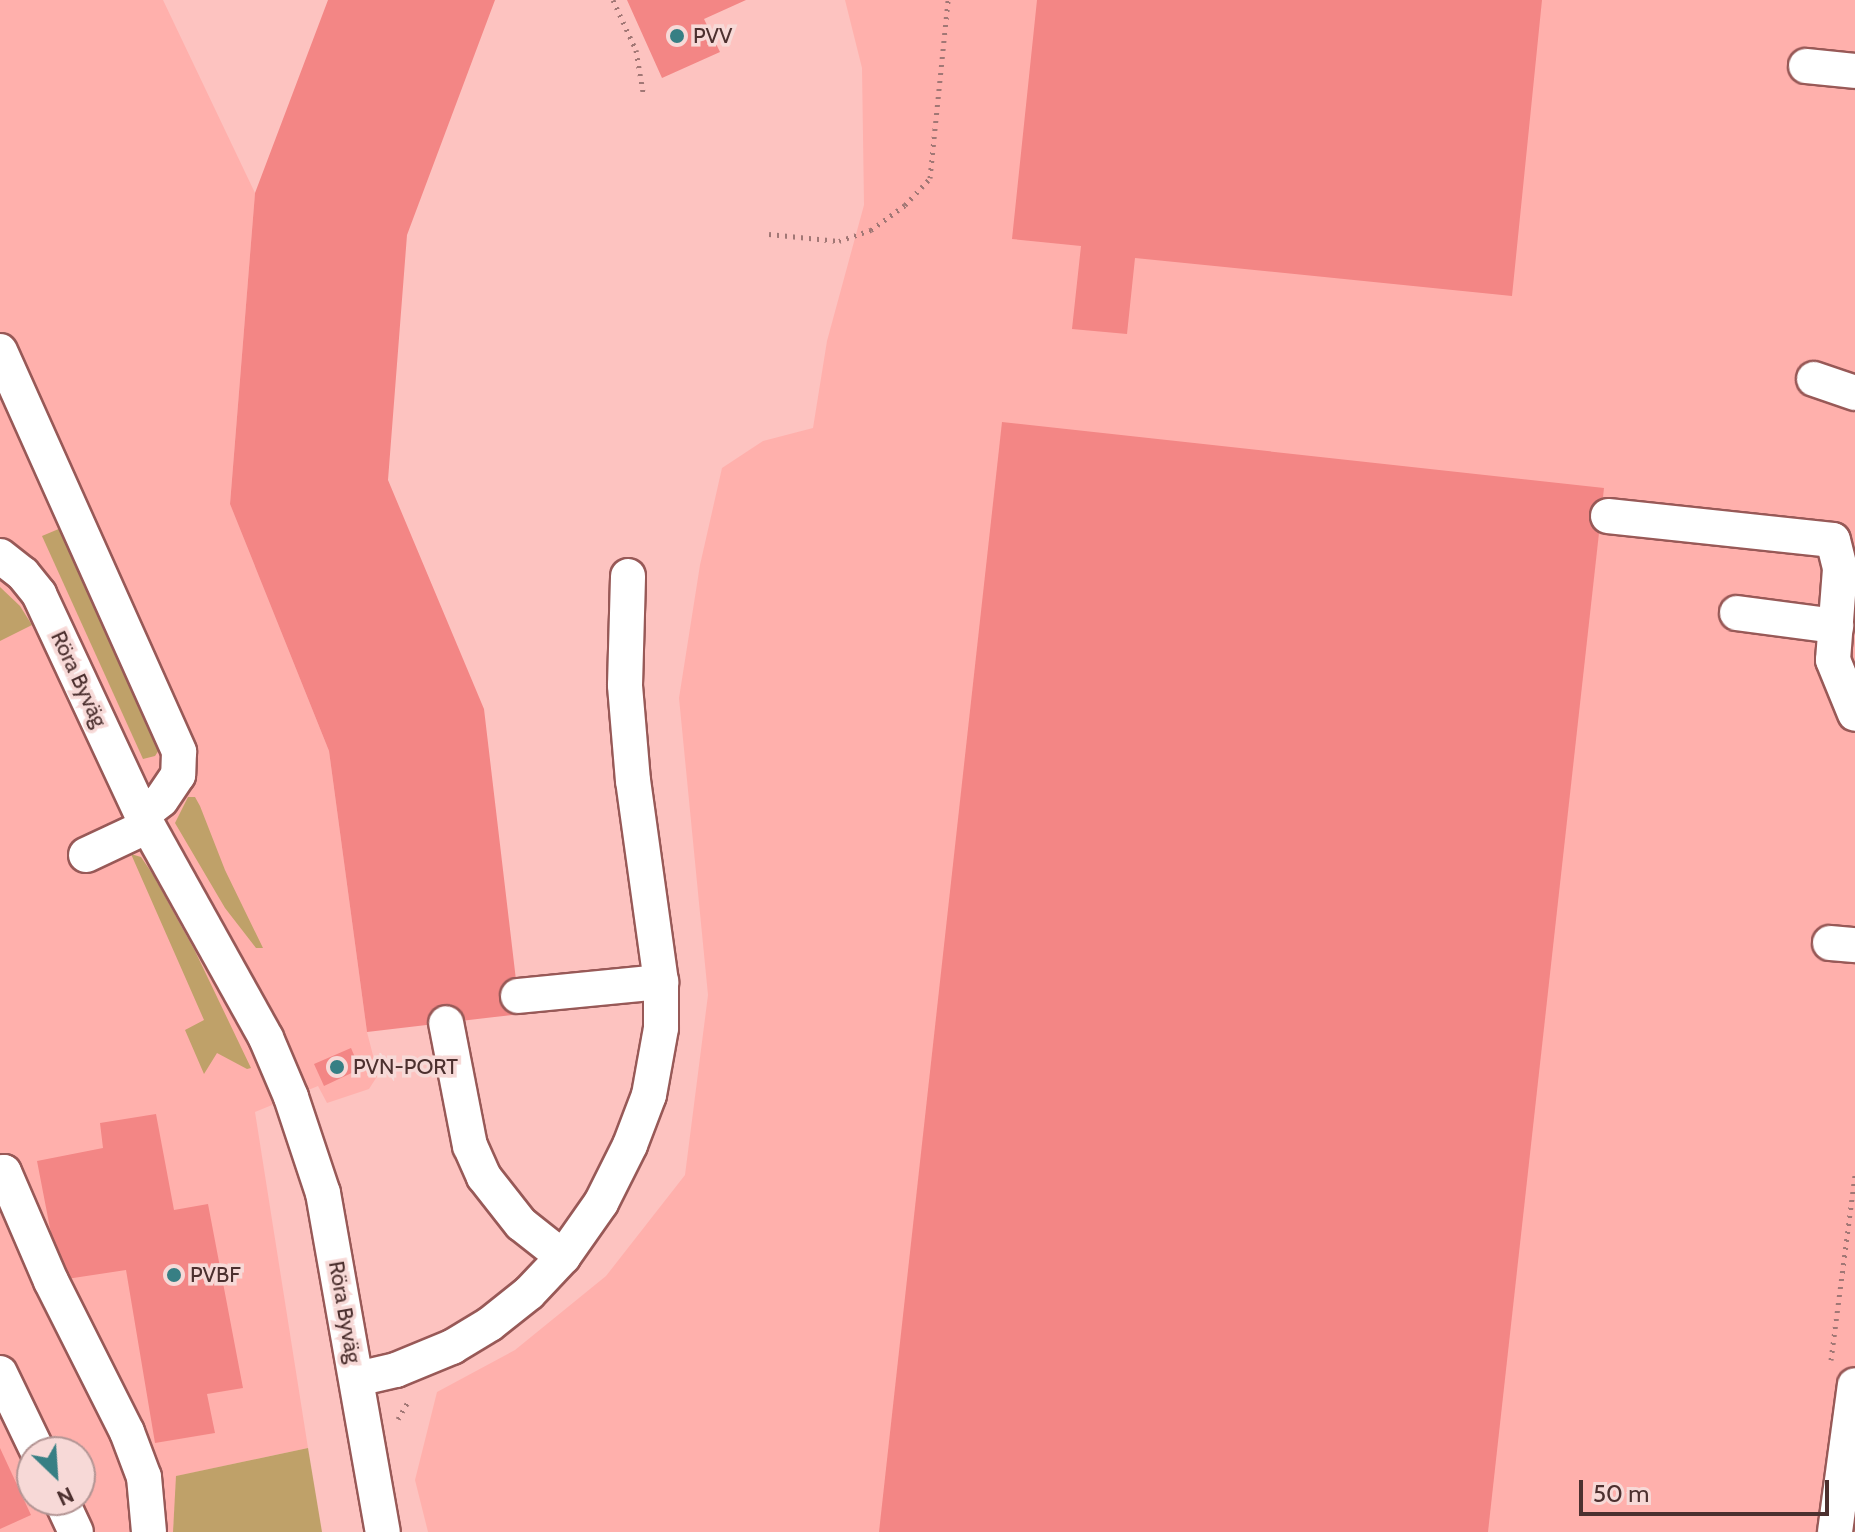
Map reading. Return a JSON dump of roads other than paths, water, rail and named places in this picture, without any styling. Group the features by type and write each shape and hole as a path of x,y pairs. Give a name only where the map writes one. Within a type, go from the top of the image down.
{"street":[{"path":"1806,66 1855,71"},
{"path":"0,351 179,752 178,775 145,820 86,855"},
{"path":"1814,379 1855,393"},
{"path":"1608,516 1833,540 1840,569 1833,660 1855,714"},
{"name":"Röra Byväg","path":"0,556 23,574 39,594 145,820 266,1038 291,1097 323,1193 383,1532"},
{"path":"357,1379 396,1370 465,1339 529,1293 563,1257 601,1203 630,1145 649,1095 661,1028 661,982 633,781 625,685 628,576"},
{"path":"1737,613 1836,626"},
{"path":"518,996 661,982"},
{"path":"446,1023 470,1146 484,1177 521,1224 563,1257"},
{"path":"0,1173 4,1172 51,1281 127,1432 144,1477 149,1532"},
{"path":"0,1373 30,1436"},
{"path":"1835,1532 1843,1373"}],"place":[{"name":"PVV","path":"677,36"},
{"name":"PVN-PORT","path":"337,1067"},
{"name":"PVBF","path":"174,1275"}]}
